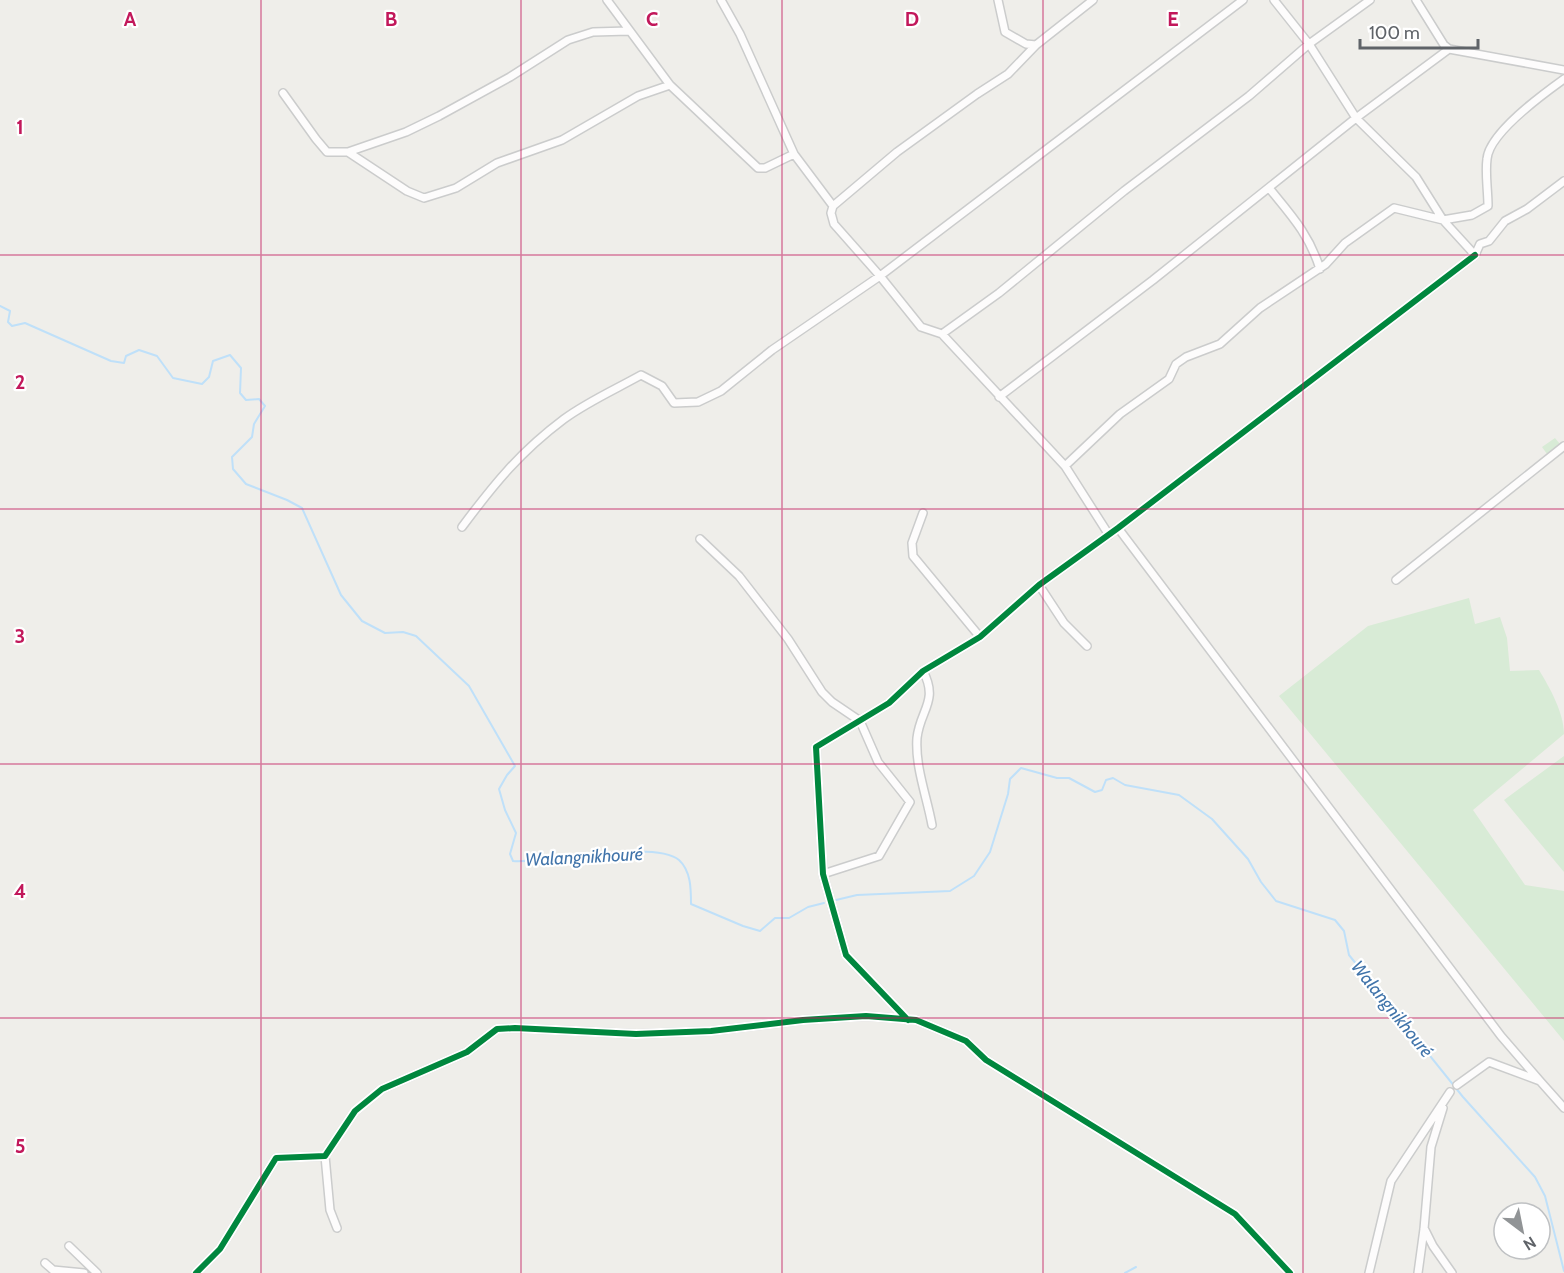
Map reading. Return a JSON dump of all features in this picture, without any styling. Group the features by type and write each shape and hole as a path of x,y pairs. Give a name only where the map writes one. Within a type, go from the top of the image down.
{"street":[{"path":"607,0 670,85 758,168 765,168 794,154"},
{"path":"721,0 740,34 794,154 833,206"},
{"path":"998,0 1005,32 1026,44 1036,45"},
{"path":"1093,0 1036,45 1008,74 897,152 833,206 831,213 834,224 921,327 942,333 1065,466 1109,535"},
{"path":"462,527 498,478 522,453 566,417 641,375 662,386 674,403 698,402 721,391 772,351 880,276 1243,0"},
{"path":"1274,0 1309,44 1356,118 1416,177 1443,220 1475,255"},
{"path":"942,333 999,293 1124,191 1249,96 1309,44 1370,0"},
{"path":"1416,0 1449,50 1564,70"},
{"path":"283,93 327,152 348,152 406,132 439,116 510,77 568,40 593,32 629,31"},
{"path":"999,397 1154,280 1356,118 1449,50"},
{"path":"1065,466 1120,414 1169,379 1176,364 1186,357 1220,344 1260,308 1320,269 1345,243 1394,208 1443,220 1472,215 1488,206 1487,156 1501,132 1543,94 1564,80"},
{"path":"348,152 407,191 424,198 456,188 497,163 562,140 638,96 670,85"},
{"path":"908,1020 846,956 823,874 816,747 889,703 923,671 980,637 1039,585 1109,535 1475,255 1480,244 1489,241 1505,221 1564,181"},
{"path":"1269,188 1301,226 1320,269"},
{"path":"1396,580 1564,446"},
{"path":"923,513 912,543 913,556 980,637"},
{"path":"1118,528 1501,1036 1564,1108"},
{"path":"700,539 739,576 788,639 822,692 831,702 860,721 878,762 910,802 879,856 823,874"},
{"path":"1039,585 1064,623 1087,646"},
{"path":"923,671 928,679 931,695 917,737 918,766 932,825"},
{"path":"337,1227 330,1210 325,1156 355,1111 382,1089 467,1052 497,1029 636,1034 711,1031 803,1020 866,1016 916,1020 966,1041 986,1060 1235,1215 1290,1273"},
{"path":"1457,1085 1488,1062 1540,1081"},
{"path":"1369,1273 1391,1182 1450,1092 1431,1147 1418,1273"},
{"path":"196,1273 220,1249 276,1158 325,1156"},
{"path":"1424,1229 1452,1273"},
{"path":"69,1246 97,1273"},
{"path":"45,1263 53,1270 84,1273"}],"green space":[{"path":"1555,438 1560,444 1547,454 1542,447"},
{"path":"1469,598 1475,624 1500,617 1507,638 1510,671 1539,670 1562,718 1564,734 1473,810 1525,885 1564,891 1564,1041 1279,696 1368,626"},
{"path":"1564,756 1564,872 1504,800"}],"waterway":[{"name":"Walangnikhouré","path":"0,306 10,311 8,322 12,326 25,323 111,361 124,363 126,356 139,350 157,356 173,378 202,384 209,377 213,361 230,355 241,368 240,393 246,400 259,399 265,406 254,424 252,437 232,457 233,469 246,484 302,508 341,595 362,621 385,633 403,632 416,636 469,686 515,766 499,789 505,810 516,833 510,854 513,861 624,852 666,854 679,860 686,869 691,904 760,931 775,918 789,918 808,907 824,903"},
{"name":"Walangnikhouré","path":"836,900 857,895 950,891 974,876 990,852 1008,794 1010,779 1021,768 1057,778 1069,778 1095,792 1102,790 1106,780 1113,778 1125,785 1179,795 1212,819 1248,859 1261,882 1276,901 1335,920 1344,931 1349,955 1463,1097 1535,1177 1545,1196 1564,1271"},
{"path":"1125,1273 1136,1267"}],"cycle path":[{"path":"908,1020 846,955 823,874 816,747 889,703 923,671 980,637 1039,585 1118,528 1475,255"},
{"path":"196,1273 220,1249 276,1158 325,1156 355,1111 382,1089 467,1052 497,1029 636,1034 711,1031 803,1020 866,1016 916,1020 966,1041 986,1060 1235,1214 1290,1273"}]}
